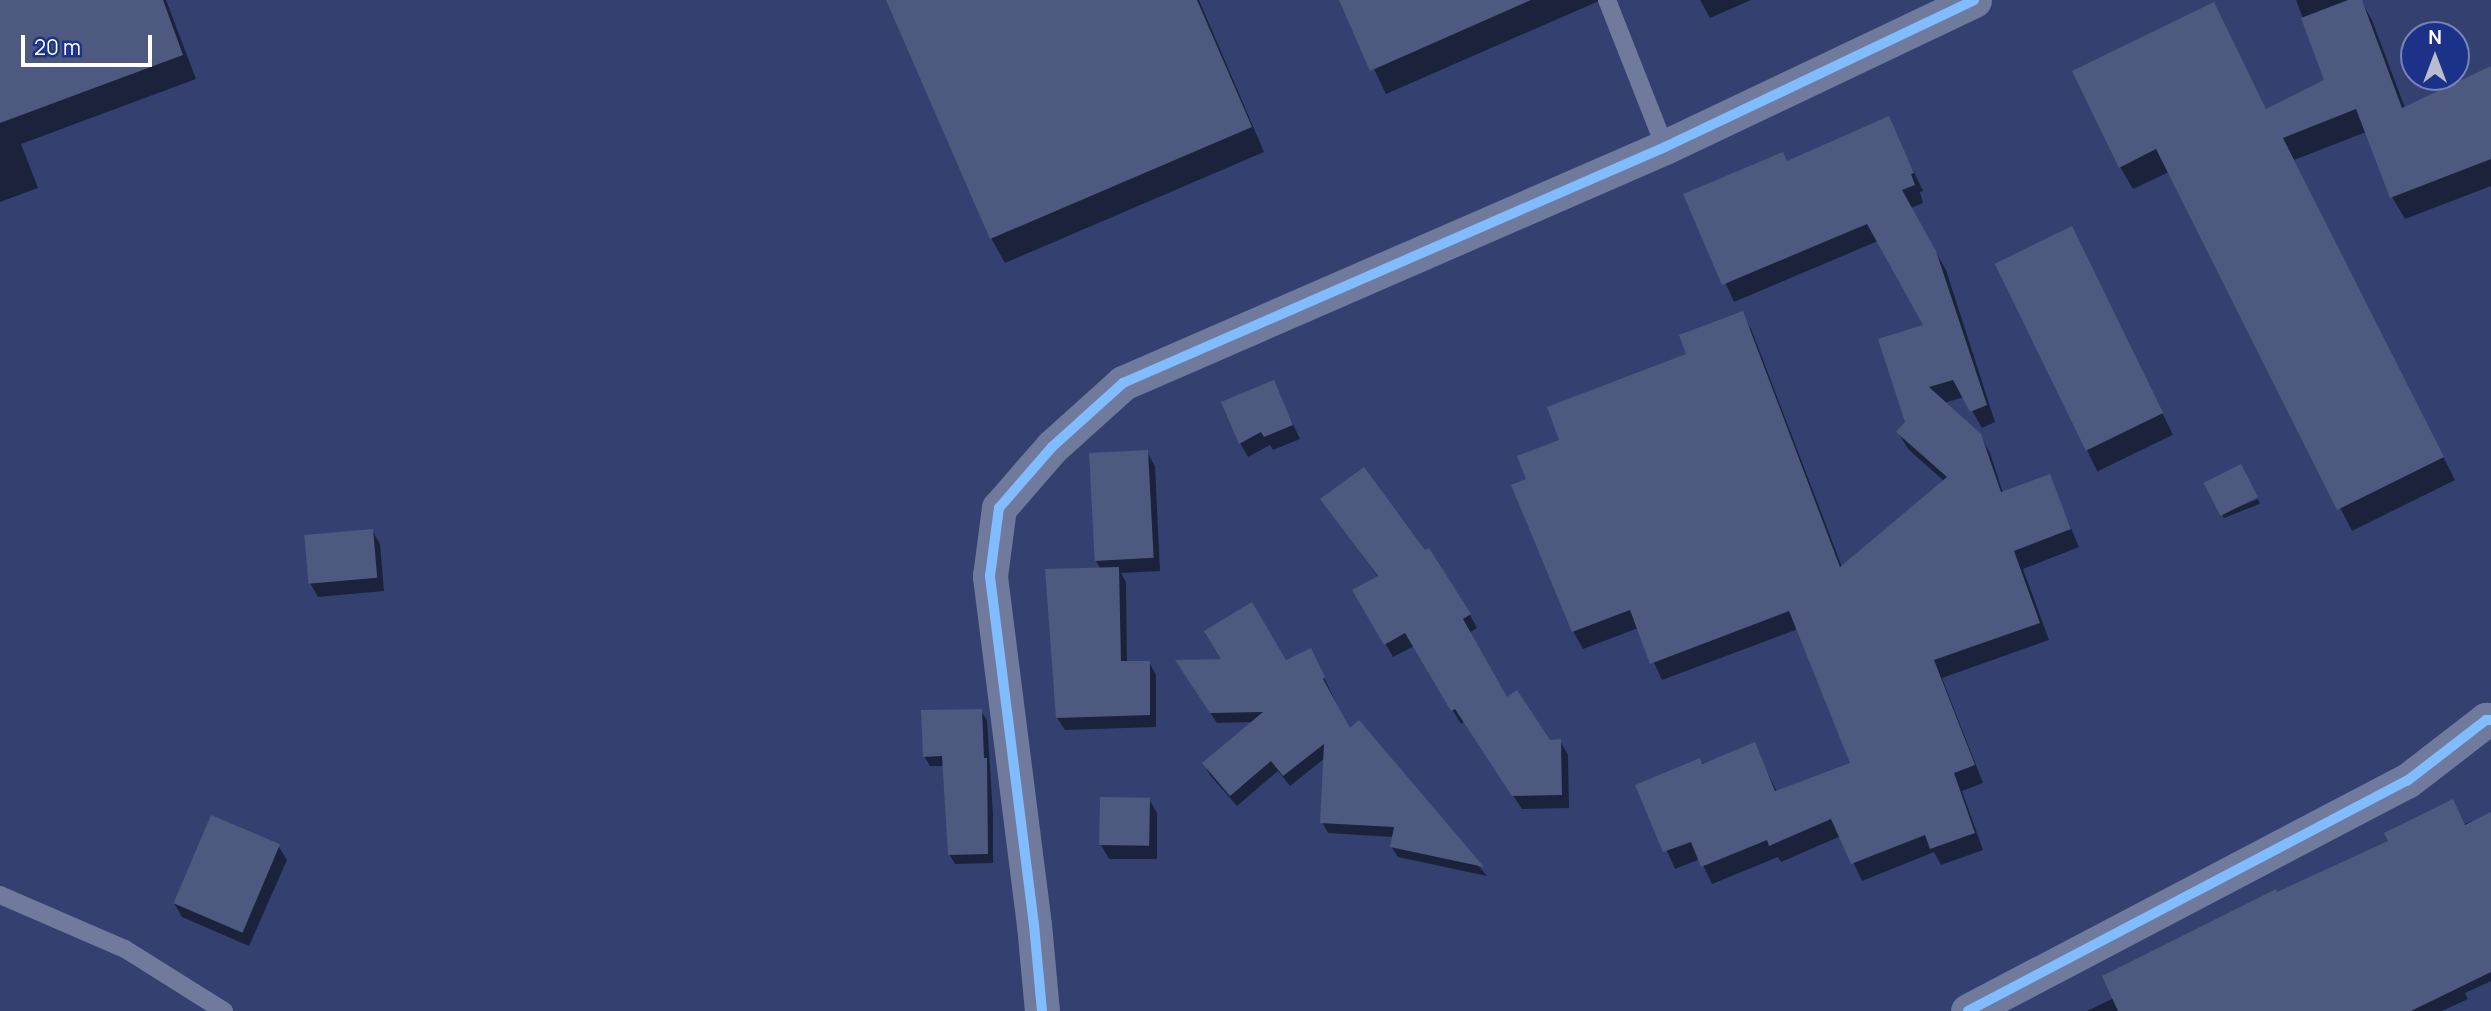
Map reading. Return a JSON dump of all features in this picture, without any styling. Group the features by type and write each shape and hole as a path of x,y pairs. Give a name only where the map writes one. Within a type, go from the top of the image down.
{"street":[{"path":"1042,1011 1034,925 989,576 999,508 1052,447 1123,383 1665,146 1974,0"},
{"path":"1968,1011 2407,781 2486,720 2491,720"}],"lane":[{"path":"1607,0 1665,146"},
{"path":"0,895 125,950 225,1011"}],"building":[{"path":"0,0 163,0 183,55 0,123"},
{"path":"886,0 1197,0 1252,127 990,239"},
{"path":"1339,0 1531,0 1370,71"},
{"path":"2348,0 2362,0 2402,108 2438,91 2470,91 2470,76 2491,66 2491,159 2390,198 2356,109 2283,138 2444,457 2337,510 2156,149 2119,168 2072,71 2214,2 2266,109 2324,80 2301,18"},
{"path":"1889,116 1914,173 1911,174 1915,185 1902,190 1936,251 1987,405 1970,412 1953,380 1929,387 1981,434 2001,492 2050,474 2071,529 2014,551 2040,623 1934,660 1975,765 1954,773 1975,833 1930,849 1925,835 1851,864 1831,819 1769,846 1767,840 1701,867 1691,842 1663,852 1635,785 1700,758 1702,764 1755,742 1775,791 1850,763 1789,611 1650,664 1630,610 1572,632 1511,485 1526,479 1517,456 1559,440 1547,407 1686,354 1679,335 1743,311 1840,567 1947,477 1896,432 1905,422 1878,339 1923,325 1867,224 1722,285 1683,194 1783,152 1787,161"},
{"path":"2072,226 2163,413 2086,451 1995,264"},
{"path":"1274,380 1293,425 1264,437 1261,432 1239,444 1221,402"},
{"path":"1148,450 1154,558 1095,561 1089,453"},
{"path":"2241,464 2258,497 2220,516 2204,483"},
{"path":"1364,467 1425,550 1429,548 1471,614 1463,619 1507,697 1517,690 1550,740 1561,739 1562,795 1512,796 1455,709 1451,711 1405,633 1384,645 1352,590 1378,576 1320,499"},
{"path":"373,529 377,578 309,584 304,535"},
{"path":"1119,567 1121,661 1150,661 1150,715 1056,718 1045,569"},
{"path":"1252,602 1286,660 1311,648 1325,677 1323,679 1350,728 1359,720 1484,867 1390,847 1394,827 1320,823 1324,744 1283,776 1271,761 1230,796 1202,763 1263,712 1210,713 1175,660 1221,659 1204,631"},
{"path":"982,709 984,758 987,758 988,854 948,855 942,756 923,757 921,710"},
{"path":"1100,797 1150,798 1149,846 1099,845"},
{"path":"2453,799 2465,825 2491,812 2491,972 2411,1011 2118,1011 2102,976 2276,889 2277,892 2388,841 2384,833"},
{"path":"211,815 280,844 243,933 173,903"}],"cycle path":[{"path":"1042,1011 1034,925 990,576 999,508 1052,447 1123,383 1665,147 1974,0"},
{"path":"1968,1011 2407,781 2486,720 2491,720"}]}
